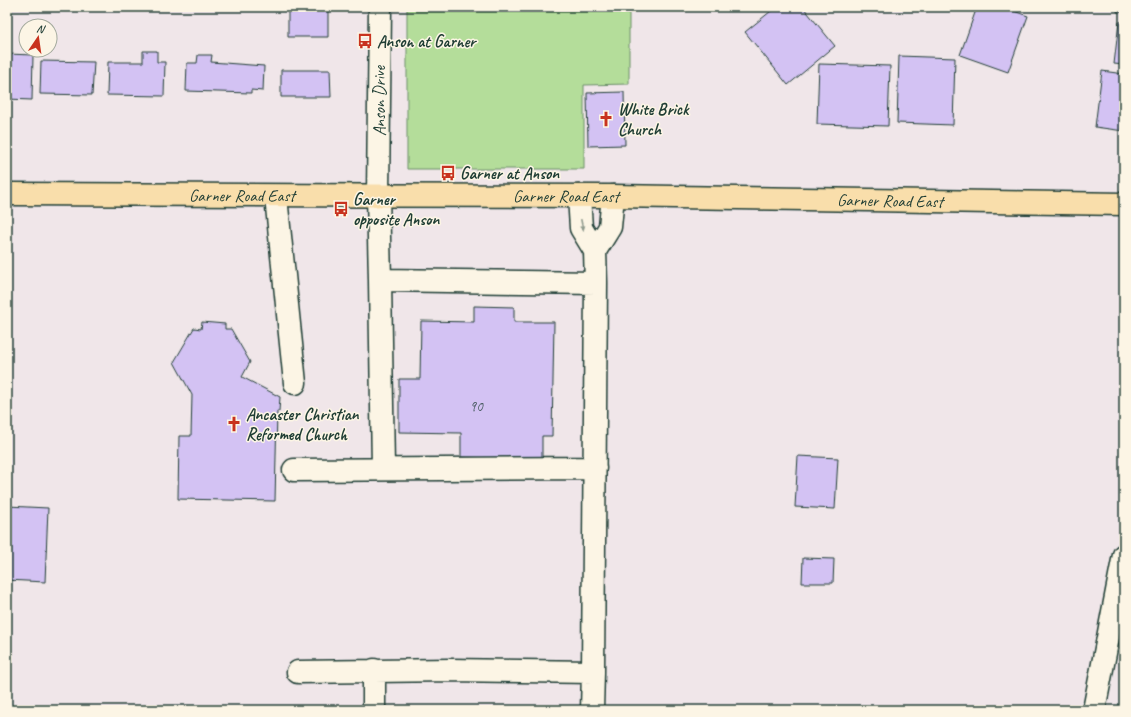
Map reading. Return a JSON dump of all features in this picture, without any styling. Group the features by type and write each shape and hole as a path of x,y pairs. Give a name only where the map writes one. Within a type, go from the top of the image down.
{"main road":[{"name":"Garner Road East","path":"7,194 613,196 1124,204"}],"street":[{"name":"Anson Drive","path":"380,7 378,195 383,468"},
{"path":"276,196 295,383"},
{"path":"579,196 581,228 595,251 596,283 596,468 592,710"},
{"path":"595,251 610,227 613,196"},
{"path":"380,280 596,283"},
{"path":"294,470 383,468 596,468"},
{"path":"1094,710 1124,555"},
{"path":"298,672 374,670 593,672"},
{"path":"374,670 374,710"}],"green space":[{"path":"407,7 629,7 629,84 584,85 584,169 407,169"}],"building":[{"path":"288,7 328,7 328,37 288,37"},
{"path":"776,7 803,7 835,46 788,85 745,32"},
{"path":"977,7 1002,7 1028,16 1008,72 960,55"},
{"path":"1118,7 1124,7 1124,12 1117,12"},
{"path":"1119,22 1124,22 1124,65 1114,64"},
{"path":"143,51 157,51 157,62 165,62 164,96 107,95 108,62 143,62"},
{"path":"7,54 18,54 18,58 33,58 32,100 7,99"},
{"path":"198,55 212,55 211,62 264,66 263,91 251,90 251,93 186,91 187,63 197,63"},
{"path":"899,56 955,58 953,125 897,123"},
{"path":"41,61 94,62 92,95 40,94"},
{"path":"819,64 890,66 888,126 817,124"},
{"path":"281,70 330,70 331,97 281,97"},
{"path":"1102,71 1124,74 1124,131 1095,127"},
{"name":"White Brick Church","path":"624,92 625,145 588,146 587,93"},
{"path":"474,306 514,307 514,322 554,322 552,436 542,436 542,459 461,457 461,433 399,432 399,379 420,379 421,321 474,322"},
{"name":"Ancaster Christian Reformed Church","path":"202,322 225,324 225,329 231,329 250,362 242,377 280,397 279,411 277,411 275,501 178,499 179,436 191,436 192,395 174,362 194,328 201,329"},
{"path":"798,456 838,458 835,509 795,507"},
{"path":"7,506 48,508 45,582 7,580"},
{"path":"803,558 834,559 833,583 802,583"}],"place":[{"name":"Anson at Garner","path":"365,41"},
{"name":"White Brick Church","path":"606,119"},
{"name":"Garner at Anson","path":"448,173"},
{"name":"Garner opposite Anson","path":"341,209"},
{"name":"Ancaster Christian Reformed Church","path":"234,424"}]}
